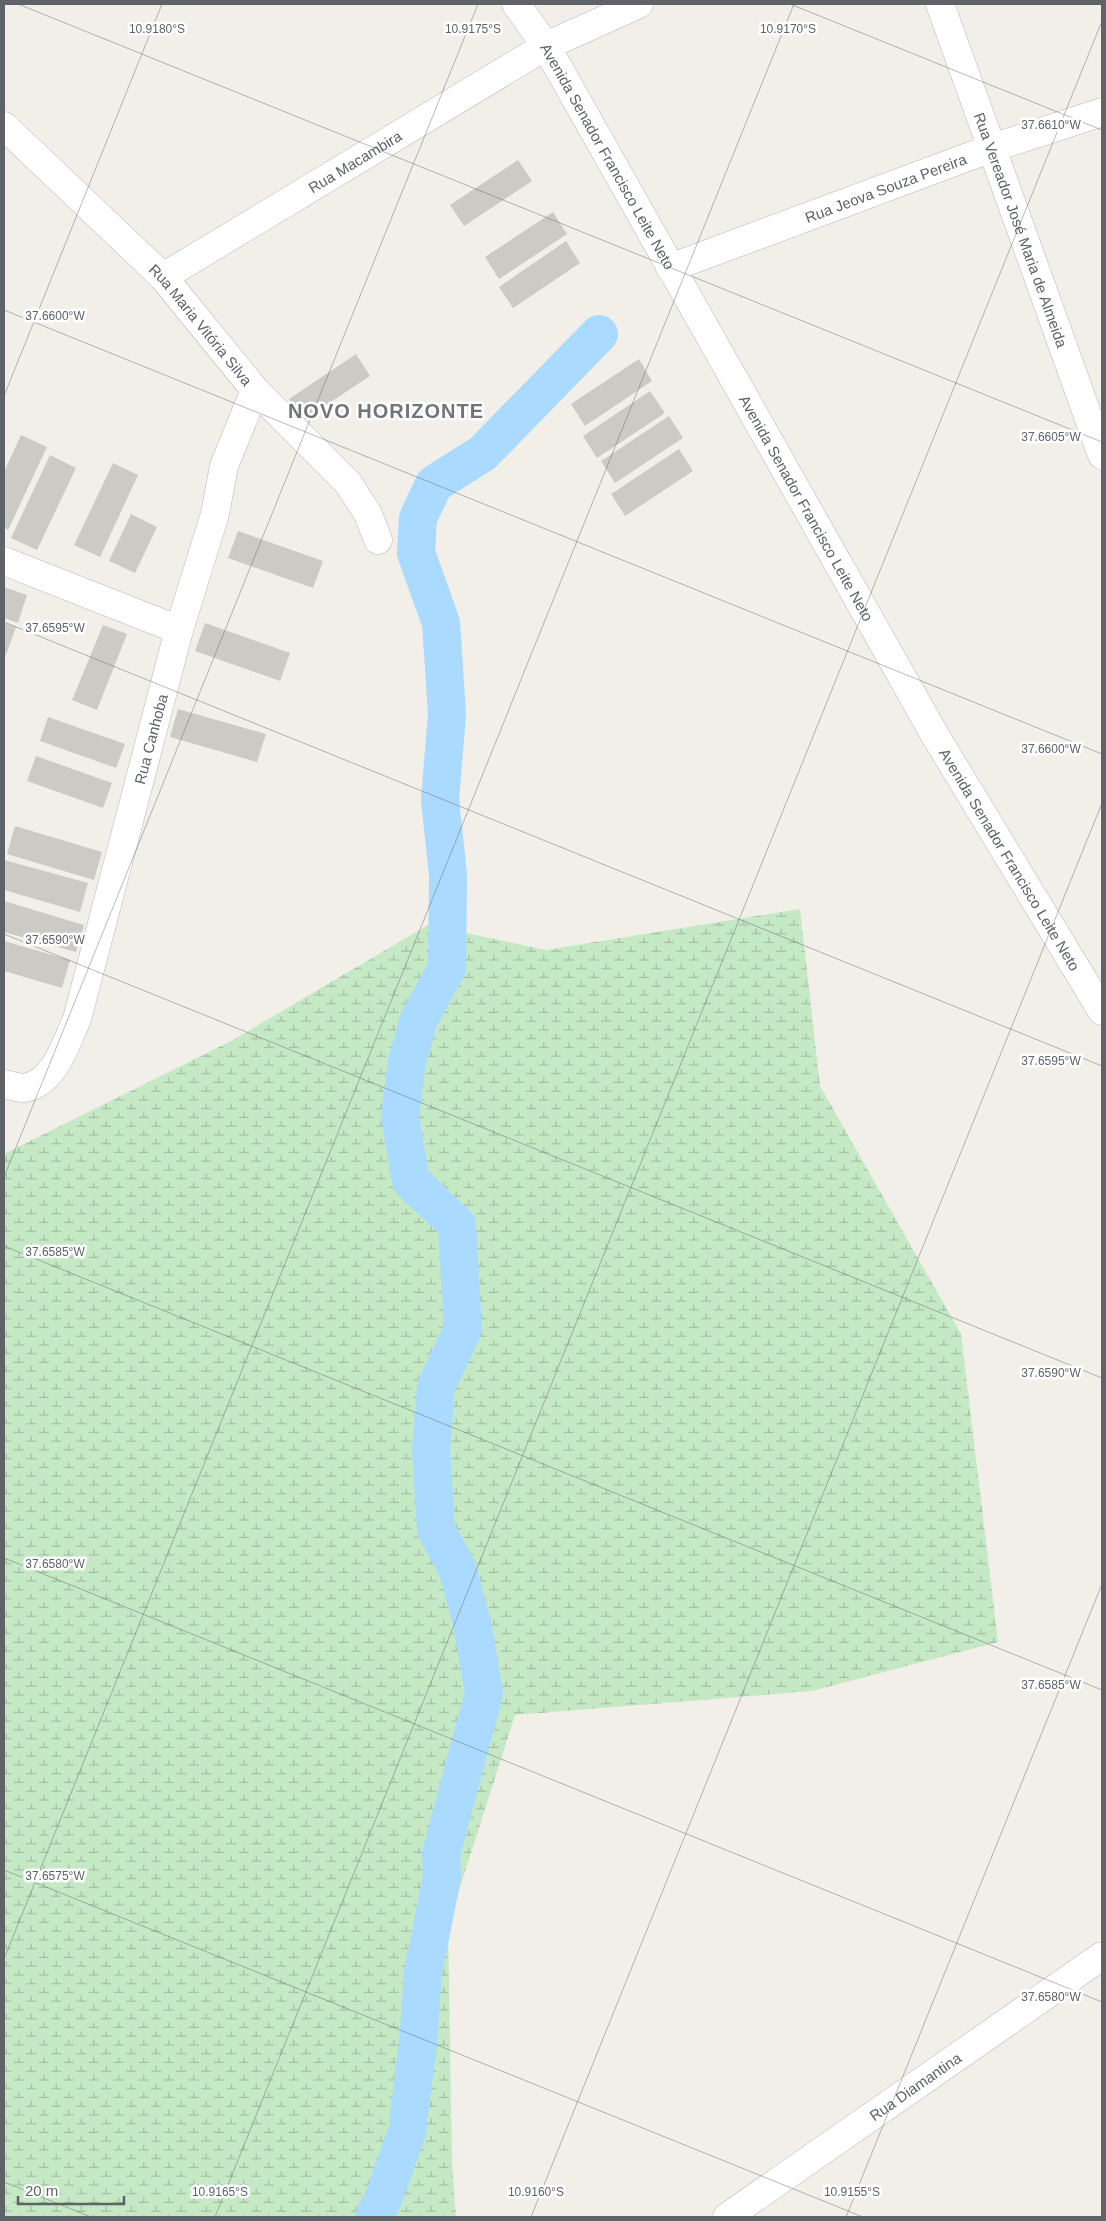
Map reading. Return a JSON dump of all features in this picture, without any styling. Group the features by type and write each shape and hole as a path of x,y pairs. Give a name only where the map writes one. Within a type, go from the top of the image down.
{"street":[{"name":"Avenida Senador Francisco Leite Neto","path":"516,4 546,46 936,737 1102,1011"},
{"name":"Rua Macambira","path":"163,277 546,46 639,4"},
{"name":"Rua Vereador José Maria de Almeida","path":"940,4 1102,455"},
{"name":"Rua Jeova Souza Pereira","path":"670,268 992,148 1102,112"},
{"name":"Rua Maria Vitória Silva","path":"4,126 163,277 255,390 348,483 368,514 378,540"},
{"name":"Rua Canhoba","path":"4,1084 23,1088 40,1083 59,1060 77,1019 179,630 215,514 224,466 255,390"},
{"path":"4,561 179,630"},
{"name":"Rua Diamantina","path":"726,2217 1102,1956"}],"green space":[{"path":"800,909 820,1086 961,1334 998,1642 812,1691 515,1715 448,1925 452,2163 456,2217 4,2217 4,1154 233,1040 428,925 546,950"}],"building":[{"path":"518,160 532,181 464,226 450,205"},
{"path":"553,212 567,234 499,279 485,257"},
{"path":"566,241 580,263 513,308 499,287"},
{"path":"356,354 370,376 302,421 289,399"},
{"path":"639,359 652,381 585,426 571,404"},
{"path":"650,391 665,413 597,458 583,436"},
{"path":"669,416 683,438 615,483 601,461"},
{"path":"21,435 47,447 8,530 4,527 4,472"},
{"path":"679,449 693,471 625,516 611,494"},
{"path":"50,455 76,468 37,550 11,538"},
{"path":"113,463 138,475 100,557 74,545"},
{"path":"131,514 157,527 135,573 109,561"},
{"path":"238,531 323,561 313,588 228,558"},
{"path":"4,587 27,595 18,623 4,618"},
{"path":"4,623 16,627 6,655 4,654"},
{"path":"205,623 290,653 280,681 195,651"},
{"path":"103,625 127,634 97,710 72,700"},
{"path":"178,709 266,734 257,762 170,737"},
{"path":"48,717 125,744 116,768 40,741"},
{"path":"36,756 112,783 103,808 27,781"},
{"path":"15,826 102,852 94,880 7,854"},
{"path":"4,860 88,883 80,912 4,890"},
{"path":"4,901 84,925 76,952 4,932"},
{"path":"4,941 70,960 62,988 4,971"}],"waterway":[{"path":"374,2217 383,2199 407,2132 418,2043 423,1972 442,1877 441,1854 484,1693 472,1623 457,1568 436,1530 431,1448 436,1387 463,1329 457,1225 411,1181 400,1117 407,1061 419,1019 447,968 448,875 440,800 447,714 441,623 416,553 418,518 434,484 483,453 599,334"}],"district":[{"name":"NOVO HORIZONTE","path":"386,411"}]}
